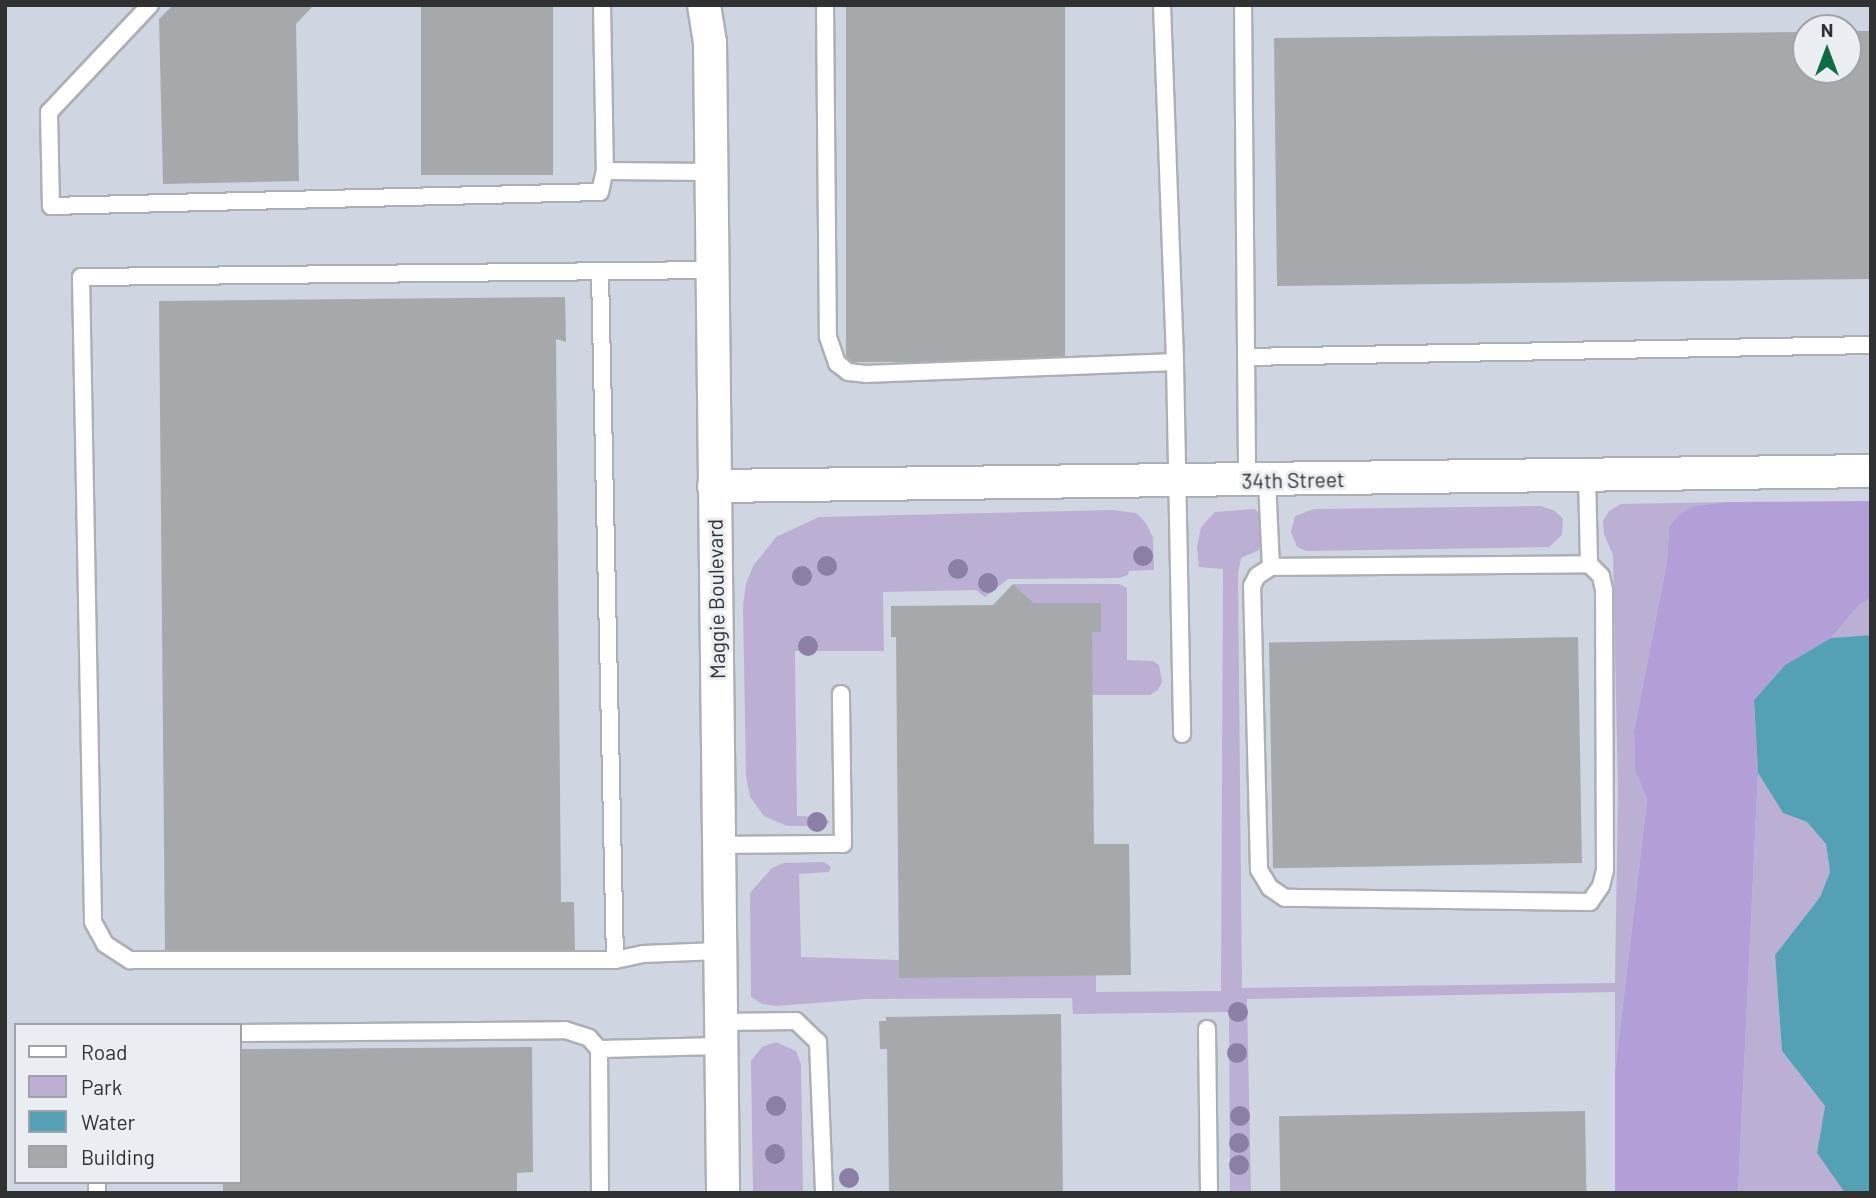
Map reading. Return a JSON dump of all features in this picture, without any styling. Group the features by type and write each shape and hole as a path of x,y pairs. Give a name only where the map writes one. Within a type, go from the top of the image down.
{"street":[{"name":"Maggie Boulevard","path":"704,5 710,43 723,1193"},
{"name":"34th Street","path":"714,486 1871,471"}],"lane":[{"path":"150,5 49,112 51,206 600,192 605,171 602,5"},
{"path":"825,5 828,337 837,363 848,372 866,374 1175,362"},
{"path":"1162,5 1175,362 1182,734"},
{"path":"1243,5 1246,357 1257,480 1271,567"},
{"path":"605,171 711,172"},
{"path":"712,270 81,276 93,922 105,944 130,960 615,960 643,954 719,951"},
{"path":"600,273 615,960"},
{"path":"1246,357 1871,345"},
{"path":"1587,475 1589,564 1601,576 1604,590 1605,870 1601,886 1590,902 1285,898 1270,888 1259,870 1252,586 1257,576 1271,567 1589,564"},
{"path":"719,845 843,844 841,694"},
{"path":"598,1049 721,1034 796,1021 818,1042 824,1193"},
{"path":"1207,1029 1209,1193"},
{"path":"242,1033 565,1030 589,1038 598,1049 600,1193"}],"shaded area":[{"path":"5,5 1871,5 1871,1193 5,1193"},
{"path":"1871,501 1871,598 1860,604 1831,638 1785,665 1754,700 1758,773 1738,1193 1615,1193 1615,1072 1647,800 1635,770 1634,731 1667,562 1669,527 1679,515 1694,506 1728,502"}],"green space":[{"path":"1728,502 1694,506 1669,527 1667,562 1634,731 1635,770 1647,800 1615,1072 1615,992 1247,999 1251,1193 1230,1193 1229,1012 1073,1014 1072,998 866,999 776,1006 762,1004 751,997 750,893 772,868 784,863 824,862 831,867 829,872 799,874 801,957 899,960 1096,975 1096,992 1221,991 1223,569 1199,567 1197,547 1201,527 1215,512 1255,509 1261,515 1262,543 1259,550 1241,558 1238,573 1242,988 1615,983 1618,791 1613,555 1604,534 1603,521 1609,511 1621,504"},
{"path":"1541,506 1555,511 1563,519 1562,535 1549,547 1306,551 1297,547 1291,532 1295,516 1314,509"},
{"path":"1113,510 1136,513 1146,523 1153,538 1154,570 1129,571 1128,575 1119,578 1008,579 985,597 976,590 883,592 884,651 795,651 797,816 824,817 830,822 824,826 787,826 764,816 750,797 746,776 743,605 746,584 753,566 776,537 819,517"},
{"path":"1013,584 1119,584 1127,588 1127,660 1153,661 1159,665 1162,682 1158,690 1150,695 1092,695 1092,632 1101,631 1101,603 1034,603"},
{"path":"1871,598 1871,635 1831,638 1860,604"},
{"path":"1758,773 1783,813 1807,822 1826,844 1830,872 1820,897 1775,955 1782,1051 1825,1106 1817,1153 1845,1193 1738,1193"},
{"path":"776,1042 796,1051 801,1064 803,1193 753,1193 751,1061 762,1047"}],"water":[{"path":"1871,635 1871,1193 1845,1193 1817,1153 1825,1106 1782,1051 1775,955 1820,897 1830,872 1826,844 1807,822 1783,813 1758,773 1754,700 1785,665 1831,638"}],"building":[{"path":"173,5 314,5 296,24 299,181 163,184 159,19"},
{"path":"421,5 553,5 553,175 421,175"},
{"path":"846,5 1065,5 1065,362 846,362"},
{"path":"1862,31 1871,31 1871,279 1277,286 1274,38 1792,32 1792,84 1862,84"},
{"path":"565,297 566,342 556,339 561,902 574,902 575,950 165,953 159,301"},
{"path":"1013,584 1034,603 1101,603 1101,632 1092,632 1094,844 1129,844 1131,975 899,978 896,637 891,637 891,606 993,605"},
{"path":"1578,637 1582,863 1273,868 1269,642"},
{"path":"1061,1014 1063,1193 889,1193 887,1049 880,1049 879,1021 886,1021 886,1017"},
{"path":"532,1047 533,1172 517,1173 517,1193 223,1193 223,1184 242,1184 242,1049"},
{"path":"1585,1111 1586,1193 1280,1193 1279,1116"}]}
